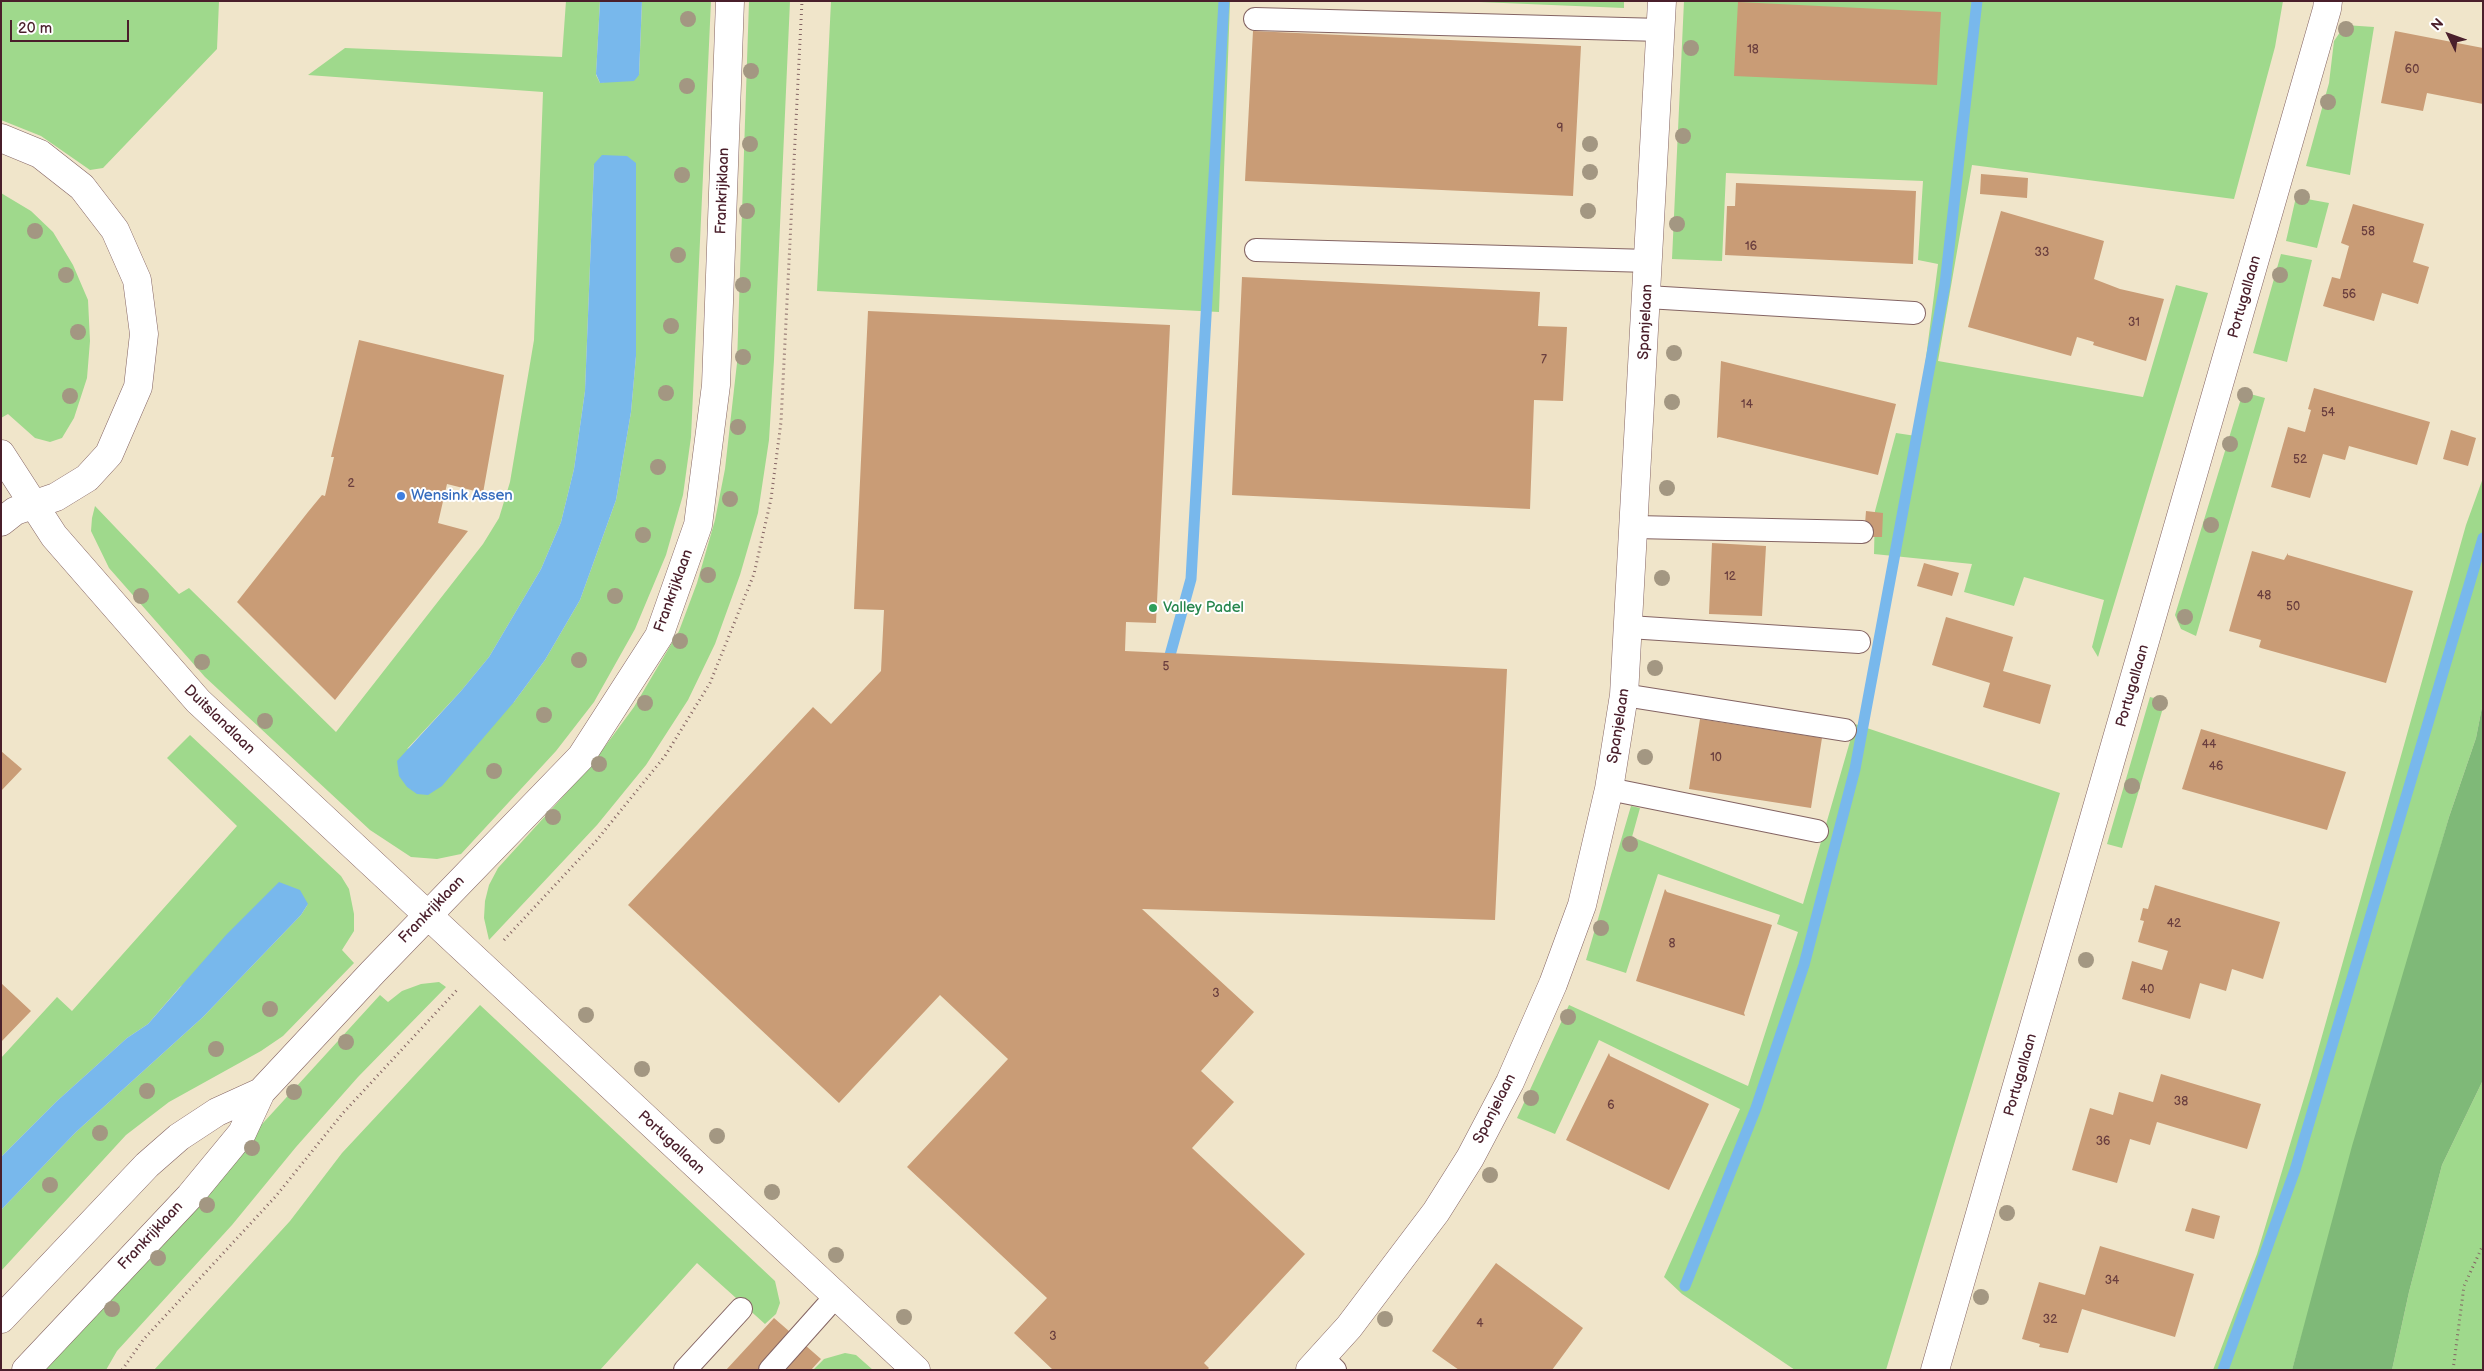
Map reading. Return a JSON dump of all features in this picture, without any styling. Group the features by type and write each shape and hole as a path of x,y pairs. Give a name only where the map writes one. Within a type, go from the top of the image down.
{"street":[{"name":"Frankrijklaan","path":"26,1370 196,1189 242,1134 262,1092 427,915 581,757 659,636 698,525 716,385 730,1"},
{"name":"Spanjelaan","path":"1322,1365 1436,1212 1470,1158 1510,1082 1553,984 1582,905 1609,789 1624,694 1635,527 1662,1"},
{"name":"Portugallaan","path":"1935,1370 2311,67 2328,1"},
{"path":"1,138 40,154 82,187 115,230 136,280 144,334 138,387 109,454 87,478 56,497 15,511 1,522"},
{"name":"Duitslandlaan","path":"1,454 54,536 198,702 427,915"},
{"name":"Portugallaan","path":"427,915 916,1370"},
{"name":"Frankrijklaan","path":"1,1319 147,1165 179,1137 217,1112 262,1092"}],"lane":[{"path":"1255,19 1661,30"},
{"path":"1256,250 1649,261"},
{"path":"1647,297 1914,313"},
{"path":"1635,527 1862,532"},
{"path":"1629,627 1859,642"},
{"path":"1624,694 1845,730"},
{"path":"1609,789 1818,831"},
{"path":"770,1370 836,1296"},
{"path":"685,1370 741,1309"}],"path":[{"path":"2453,1370 2464,1286 2483,1245"}],"green space":[{"path":"1,1 219,1 217,49 103,168 90,170 41,136 1,120"},
{"path":"566,1 600,1 596,75 600,83 639,75 642,1 711,1 691,437 683,495 666,555 635,629 594,702 556,751 461,854 437,859 411,857 370,830 205,677 109,568 91,531 92,518 95,506 179,594 189,588 336,732 483,544 499,518 510,482 534,340 543,92 308,75 345,48 562,57","holes":["594,164 634,273 636,356 631,412 616,500 580,600 545,660 514,702 407,749 461,691 489,657 541,569 561,522 574,469 585,391"]},
{"path":"749,1 790,1 769,440 758,513 740,575 715,644 688,700 646,765 597,825 489,940 484,918 485,901 489,885 498,868 589,768 634,707 679,631 697,583 715,520 725,469 737,363"},
{"path":"831,1 1230,1 1219,312 817,291"},
{"path":"1455,1 1624,1 1624,8"},
{"path":"1684,1 2283,1 2275,47 2234,199 1972,165 1938,361 2143,397 2176,285 2208,293 2098,657 2092,647 2104,600 2024,577 2014,606 1964,592 1972,564 1874,554 1875,511 1896,433 1916,436 1938,264 1918,260 1923,181 1726,173 1722,261 1672,259"},
{"path":"2345,25 2374,27 2350,175 2306,166 2329,83 2334,41"},
{"path":"1,193 31,211 53,232 73,265 88,300 90,341 87,378 74,418 62,438 50,442 35,438 8,414 1,418"},
{"path":"2296,197 2329,203 2317,248 2286,241"},
{"path":"2281,254 2312,260 2287,362 2253,353"},
{"path":"2243,392 2265,398 2196,636 2181,629 2175,615"},
{"path":"2483,478 2483,702 2476,738 2449,817 2292,1370 2213,1370 2257,1254 2311,1075 2466,525"},
{"path":"2150,697 2165,701 2122,848 2107,844"},
{"path":"2483,702 2483,1080 2442,1165 2409,1292 2392,1370 2292,1370 2352,1146 2449,817 2476,738"},
{"path":"1855,724 2060,793 1886,1370 1795,1370 1682,1294 1664,1277 1740,1109 1599,1040 1555,1134 1517,1118 1569,1005 1748,1086 1798,932 1777,924 1780,915 1658,874 1626,973 1586,960 1631,806 1640,808 1632,837 1803,904"},
{"path":"190,735 341,876 349,889 354,914 354,931 342,950 354,963 283,1036 261,1051 169,1102 126,1135 1,1271 1,1210 76,1132 203,1017 301,915 308,904 180,987 148,1024 127,1038 57,1101 1,1157 1,1058 57,997 72,1011 237,826 167,758"},
{"path":"439,982 446,987 358,1077 296,1147 232,1225 117,1351 106,1370 45,1370 253,1134 380,995 388,1002 402,991 421,984"},
{"path":"480,1005 775,1281 780,1303 776,1314 765,1324 697,1263 600,1370 154,1370 290,1221 342,1153"},
{"path":"2483,1080 2483,1370 2392,1370 2409,1292 2442,1165"},
{"path":"845,1353 856,1355 873,1370 814,1369 824,1359"}],"water":[{"path":"600,1 642,1 639,75 634,81 600,83 596,74"},
{"path":"602,155 627,156 636,163 636,356 631,412 616,500 580,600 545,660 514,702 442,786 428,795 417,794 407,787 399,776 397,761 461,691 489,657 541,569 561,522 574,469 585,391 594,164"},
{"path":"279,882 300,890 308,904 301,915 203,1017 76,1132 1,1210 1,1157 57,1101 127,1038 148,1024 226,935"}],"building":[{"path":"1738,2 1941,12 1937,85 1734,76"},
{"path":"1253,31 1581,46 1573,196 1245,181"},
{"path":"2395,31 2483,48 2483,104 2427,93 2423,111 2381,103"},
{"path":"1981,174 2028,178 2027,198 1980,194"},
{"path":"1736,183 1916,191 1913,264 1725,255 1727,206 1735,206"},
{"path":"2353,204 2424,224 2413,262 2429,267 2418,304 2382,293 2374,321 2323,306 2332,277 2340,279 2349,246 2341,243"},
{"path":"2001,211 2104,241 2094,279 2120,289 2164,299 2146,361 2093,345 2094,342 2077,337 2071,356 1968,327"},
{"path":"1242,277 1540,292 1538,326 1567,327 1563,401 1534,400 1530,509 1232,495"},
{"path":"868,311 1170,325 1156,623 1126,622 1125,651 1507,669 1495,920 1142,909 1254,1012 1201,1071 1234,1102 1192,1148 1305,1254 1204,1363 1209,1368 1207,1370 1053,1370 1014,1333 1047,1298 907,1167 1008,1059 940,995 839,1103 628,905 813,707 831,724 881,671 884,610 854,609"},
{"path":"359,340 504,375 483,493 447,484 438,523 468,531 335,700 237,602 322,495 325,496 334,457 331,457"},
{"path":"1721,361 1896,404 1878,475 1717,438"},
{"path":"2314,388 2430,422 2417,465 2349,446 2345,460 2323,454 2310,498 2271,487 2288,427 2305,432 2311,410 2308,409"},
{"path":"2451,430 2476,438 2468,466 2443,459"},
{"path":"1866,511 1883,513 1882,537 1864,537"},
{"path":"1712,543 1766,546 1762,616 1709,614"},
{"path":"2252,551 2284,560 2288,553 2288,555 2413,591 2386,683 2261,648 2259,647 2261,640 2229,631"},
{"path":"1924,563 1959,573 1952,596 1917,586"},
{"path":"1946,617 2013,637 2003,671 2051,685 2040,724 1983,707 1990,683 1932,665"},
{"path":"1700,719 1822,738 1811,808 1689,789"},
{"path":"2201,729 2346,772 2327,830 2182,789"},
{"path":"1,751 22,769 1,791"},
{"path":"2155,885 2280,922 2263,979 2232,969 2226,991 2200,983 2190,1019 2122,999 2132,961 2162,970 2168,951 2138,942 2144,921 2140,920 2143,908 2148,909"},
{"path":"1665,889 1667,892 1772,925 1744,1013 1745,1016 1636,981"},
{"path":"1,983 31,1011 1,1042"},
{"path":"1609,1053 1610,1056 1709,1104 1669,1190 1566,1140"},
{"path":"2161,1074 2261,1104 2247,1149 2157,1122 2150,1145 2130,1139 2117,1183 2072,1170 2090,1108 2113,1115 2119,1092 2153,1102"},
{"path":"2192,1208 2220,1216 2214,1239 2185,1231"},
{"path":"2100,1246 2194,1274 2175,1337 2082,1309 2068,1353 2039,1347 2040,1344 2022,1339 2039,1282 2085,1295"},
{"path":"1496,1263 1583,1328 1552,1370 1459,1370 1432,1351"},
{"path":"774,1318 821,1359 811,1370 726,1370"}],"waterway":[{"path":"1167,666 1191,579 1224,1"},
{"path":"1685,1286 1756,1108 1804,965 1855,769 1945,284 1977,1"},
{"path":"2223,1370 2295,1170 2483,538"}],"place":[{"name":"Wensink Assen","path":"401,496"},
{"name":"Valley Padel","path":"1153,608"}]}
